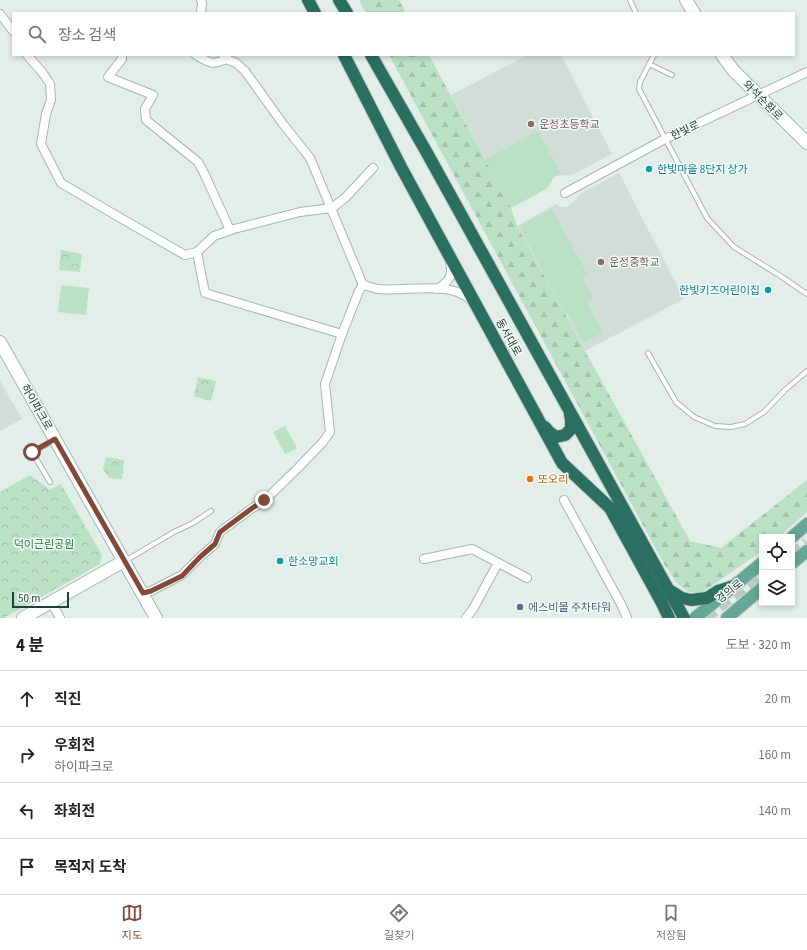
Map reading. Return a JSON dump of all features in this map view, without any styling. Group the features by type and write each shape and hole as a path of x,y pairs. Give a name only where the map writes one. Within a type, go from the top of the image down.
{"highway":[{"path":"308,0 314,12"},
{"path":"316,0 322,12"},
{"path":"339,0 346,12"},
{"path":"346,0 352,12"},
{"path":"340,56 401,168"},
{"name":"동서대로","path":"345,56 401,168 562,463 610,508 670,618"},
{"name":"동서대로","path":"372,56 427,153 684,618"},
{"path":"377,56 427,153"},
{"path":"535,413 549,432 556,437 565,435 571,429 571,419 563,399"},
{"path":"668,589 682,598 691,600 707,598 718,591 734,586"},
{"path":"662,603 664,618"}],"main road":[{"path":"795,534 807,524"},
{"path":"795,561 807,551"},
{"name":"경의로","path":"695,618 759,565"},
{"name":"경의로","path":"726,618 759,591"},
{"path":"736,618 740,614 745,603"}],"street":[{"path":"201,0 201,12"},
{"path":"0,14 12,29"},
{"path":"27,56 42,72 50,84 51,100 46,114 41,144 62,183 185,255 197,252 214,236 230,230 300,212 332,208 344,198 373,168"},
{"path":"122,56 122,60 108,77 153,95 145,109 146,120 198,162 230,230"},
{"path":"198,56 211,64 218,63 224,57 236,63 245,71 282,124 310,158 363,285"},
{"name":"와석순환로","path":"723,56 733,70 807,142"},
{"name":"한빛로","path":"565,193 665,139 807,72"},
{"path":"437,288 446,283 452,271 451,262 445,247"},
{"path":"197,252 205,293 342,334"},
{"path":"363,285 378,289 437,288 453,290 460,292 470,299 478,308"},
{"path":"143,593 151,591 182,576 215,544 220,532 264,500 323,442 330,432 325,384 342,334 359,291 363,285"},
{"name":"하이파크로","path":"0,342 156,618"},
{"path":"564,500 622,606 627,618"},
{"path":"424,559 472,550 527,578"},
{"path":"23,618 124,561"},
{"path":"466,618 473,609 498,563"},
{"path":"51,602 60,618"}],"lane":[{"path":"630,0 636,12"},
{"path":"653,56 640,82 639,89 707,218 734,247 779,274 807,294"},
{"path":"649,64 672,75"},
{"path":"648,353 676,402 694,417 714,426 731,427 745,424 764,412 785,390 807,371"},
{"path":"50,482 32,452 55,439"},
{"path":"124,561 211,511"}],"shaded area":[{"name":"운정초등학교","path":"526,56 562,56 612,154 572,175 555,176 546,189 511,208 451,95"},
{"name":"운정중학교","path":"619,173 684,299 585,351 517,226 556,204 560,207 570,205 580,194"},
{"path":"0,381 22,419 0,431"}],"green space":[{"path":"359,0 399,0 405,12 365,12"},
{"path":"390,56 430,56 511,208 517,226 690,541 721,548 807,480 807,512 782,534 759,534 759,553 701,593 688,592 677,583 664,564"},
{"path":"538,131 561,174 555,176 546,189 511,208 485,160"},
{"path":"552,209 587,274 582,277 593,298 586,302 603,332 583,343 567,312 565,313 519,226"},
{"path":"61,250 82,254 80,272 59,270"},
{"path":"61,285 89,288 86,315 58,312"},
{"path":"198,377 216,381 211,401 194,396"},
{"path":"285,426 297,448 285,454 273,432"},
{"path":"106,457 124,460 122,479 109,478 103,469"},
{"name":"덕이근린공원","path":"30,475 50,490 61,484 102,555 100,564 4,618 0,618 0,492"}],"tunnel":[{"path":"795,553 807,543"},
{"path":"705,618 759,574"}],"place":[{"name":"운정초등학교","path":"531,124"},
{"name":"한빛마을 8단지 상가","path":"649,169"},
{"name":"운정중학교","path":"601,262"},
{"name":"한빛키즈어린이집","path":"768,290"},
{"name":"또오리","path":"530,479"},
{"name":"한소망교회","path":"280,561"},
{"name":"에스비몰 주차타워","path":"520,607"}],"route":[{"path":"32,452 55,439 143,593 151,591 182,576 215,544 220,532 264,500"}]}
